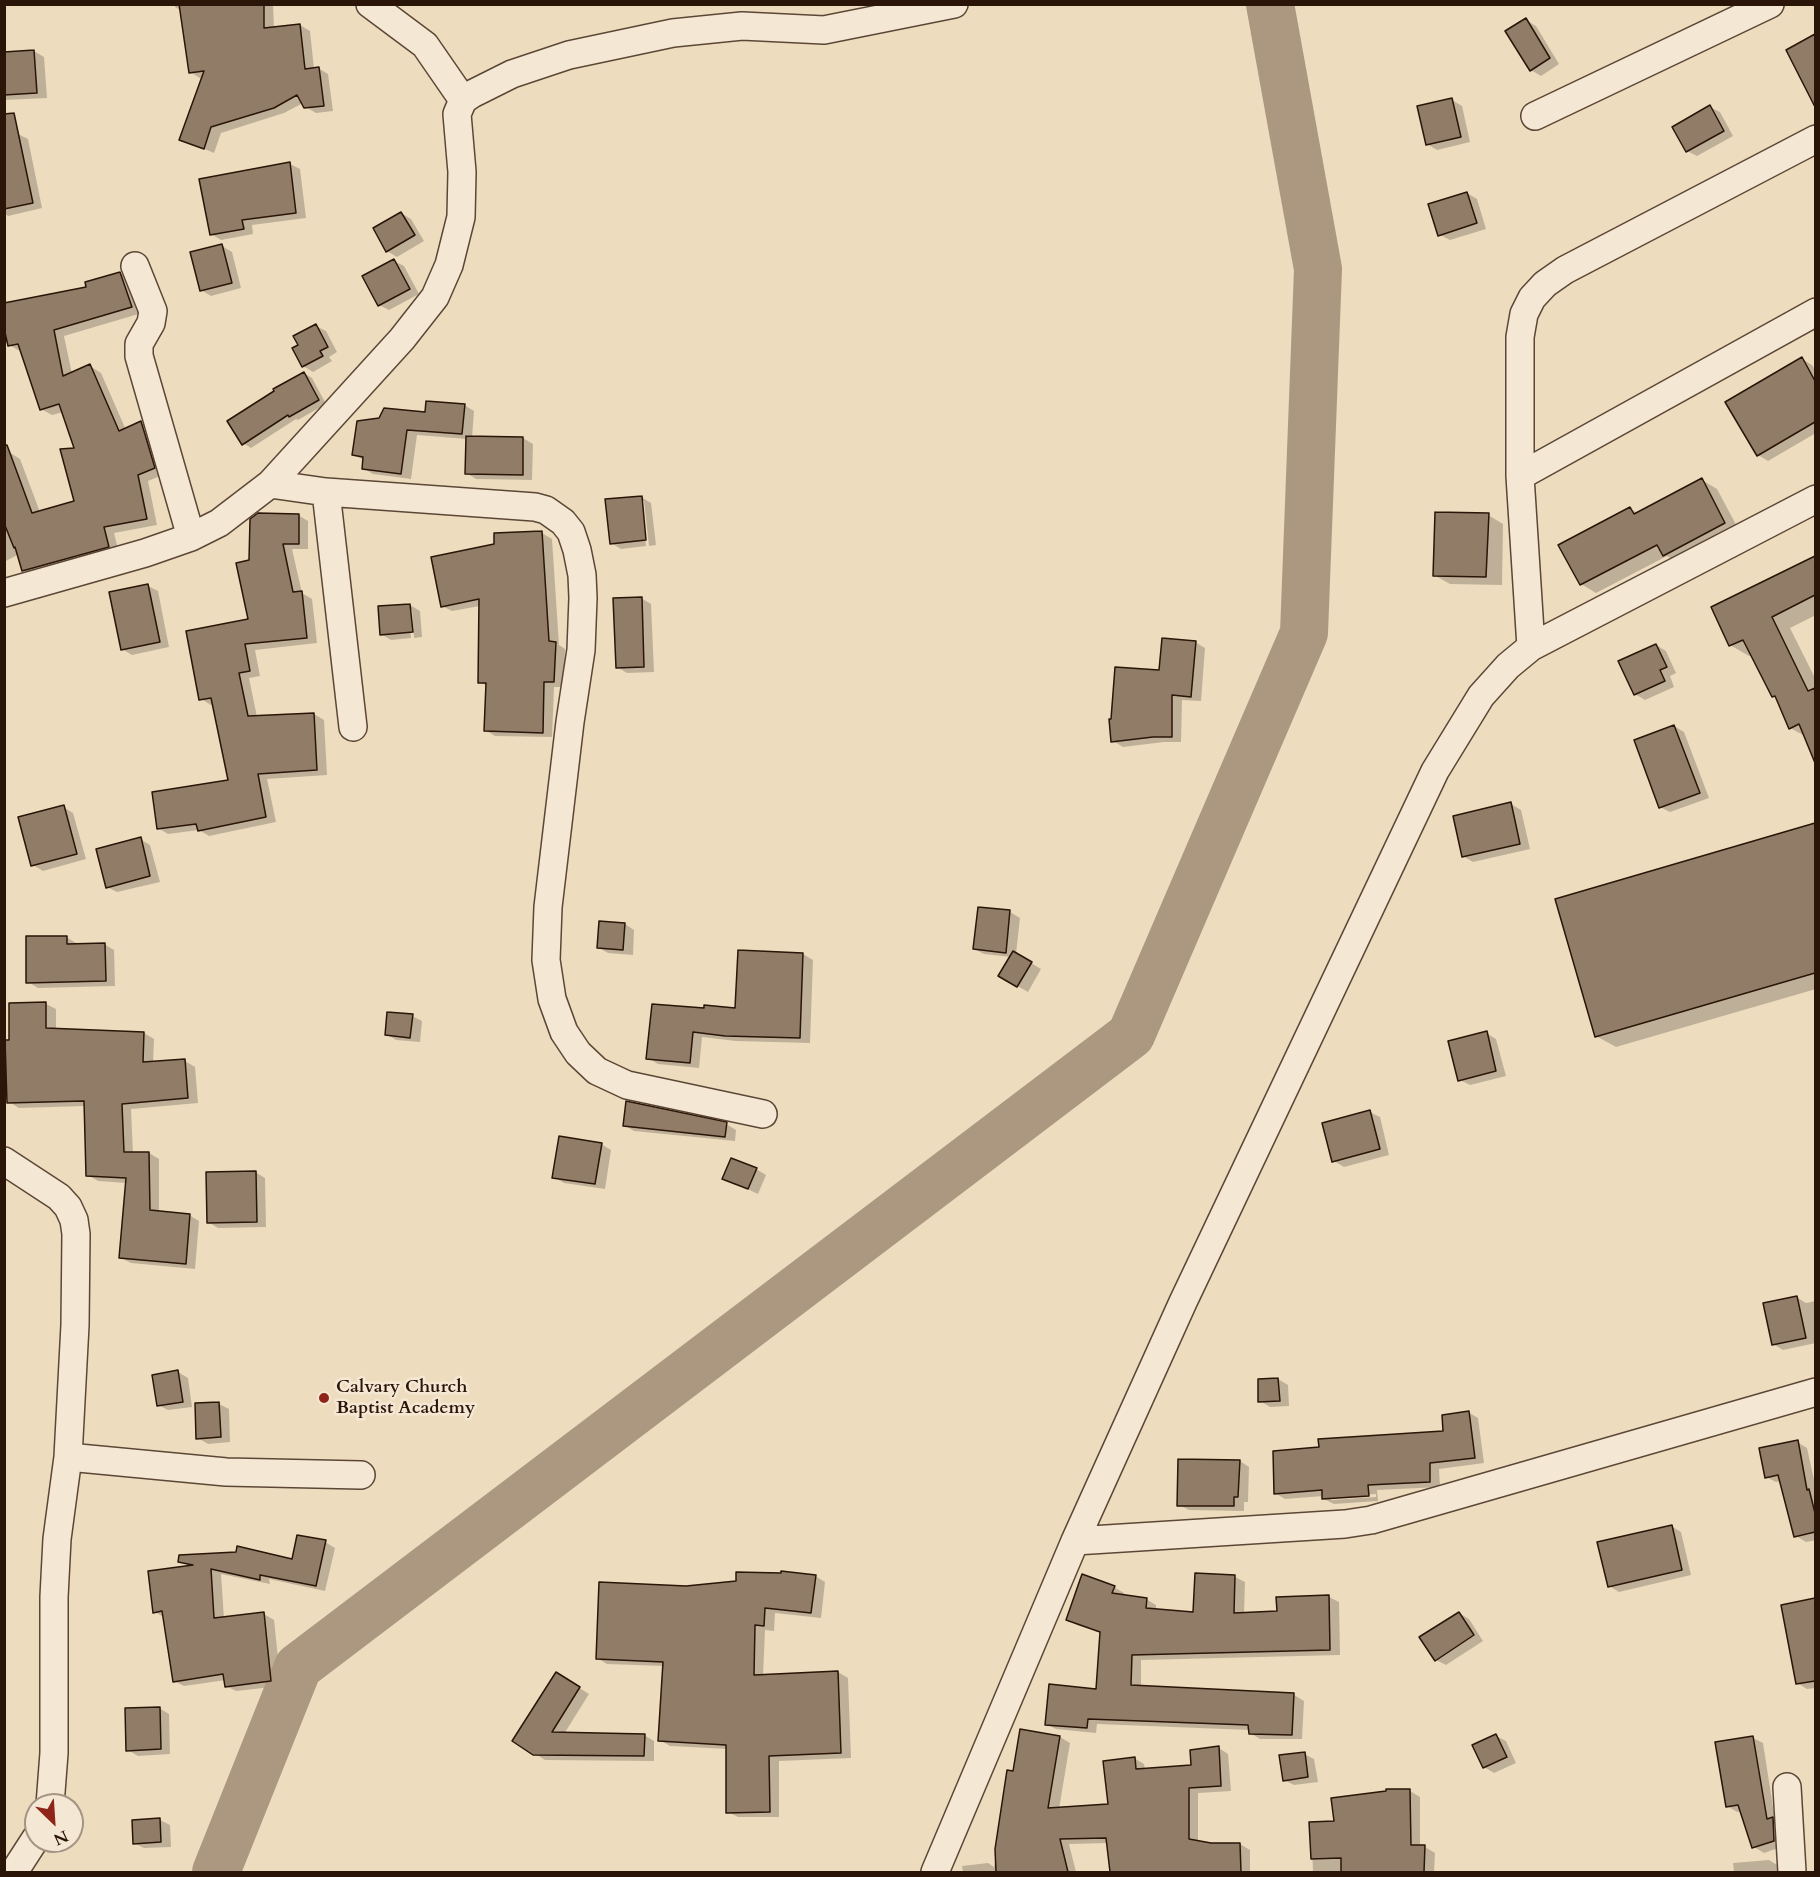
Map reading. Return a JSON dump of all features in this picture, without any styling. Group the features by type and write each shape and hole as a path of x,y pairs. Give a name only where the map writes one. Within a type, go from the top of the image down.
{"street":[{"path":"370,4 425,45 463,100"},
{"path":"4,593 145,553 190,537 219,523 270,484 402,339 435,297 449,265 460,217 462,172 457,114 463,100 485,86 512,74 569,55 674,33 742,26 824,30 954,4"},
{"path":"1535,116 1770,4"},
{"path":"1531,647 1520,476 1520,337 1524,314 1532,298 1545,284 1565,270 1815,139"},
{"path":"135,266 153,311 151,323 139,344 139,356 190,537"},
{"path":"1520,476 1815,312"},
{"path":"270,484 326,492 535,507 555,515 571,532 582,575 583,598 580,650 548,907 546,960 552,999 564,1032 578,1053 597,1071 627,1085 763,1114"},
{"path":"326,492 353,727"},
{"path":"935,1872 1075,1541 1183,1302 1435,771 1481,696 1508,666 1531,647 1815,499"},
{"path":"4,1161 59,1197 68,1207 74,1220 76,1234 75,1325 68,1457 57,1539 54,1597 54,1753 51,1793"},
{"path":"1075,1541 1345,1524 1371,1520 1815,1392"},
{"path":"68,1457 226,1472 361,1475"},
{"path":"1787,1787 1792,1872"},
{"path":"14,1872 26,1853"}],"building":[{"path":"179,4 264,4 264,28 300,24 305,69 319,67 324,106 304,108 297,95 274,108 211,127 204,149 179,140 204,71 189,73"},
{"path":"1526,18 1550,58 1530,71 1505,31"},
{"path":"1815,34 1815,107 1786,50"},
{"path":"34,50 37,93 4,95 4,52"},
{"path":"1452,98 1461,137 1426,145 1417,106"},
{"path":"1710,105 1724,131 1686,152 1672,127"},
{"path":"14,113 33,203 4,209 4,114"},
{"path":"290,162 296,213 242,220 244,229 210,235 199,179"},
{"path":"1467,192 1477,223 1438,236 1428,204"},
{"path":"401,212 415,235 386,252 373,228"},
{"path":"222,244 232,283 200,291 190,252"},
{"path":"394,259 410,289 378,306 362,276"},
{"path":"120,272 132,307 54,330 63,376 90,364 119,431 141,421 155,468 138,475 147,519 104,527 109,547 22,571 15,547 4,523 4,445 7,445 32,513 74,501 60,449 74,448 59,404 40,410 18,344 8,346 4,328 4,303 86,287 85,282"},
{"path":"316,324 328,347 320,351 323,356 302,367 292,348 298,345 293,336"},
{"path":"1802,357 1815,381 1815,422 1757,456 1725,402"},
{"path":"304,372 319,400 289,417 288,415 242,445 227,421 274,391 273,389"},
{"path":"426,401 465,404 462,434 407,430 401,474 362,469 363,457 352,455 357,421 379,418 384,408 425,412"},
{"path":"466,436 523,437 523,475 465,474"},
{"path":"1702,478 1725,523 1663,556 1657,545 1580,585 1558,545 1630,507 1634,514"},
{"path":"642,496 646,540 610,544 605,499"},
{"path":"1435,512 1489,513 1486,577 1433,576"},
{"path":"258,513 299,514 299,544 283,544 293,592 302,591 307,638 245,644 250,671 239,673 248,716 314,713 317,770 258,774 266,817 198,831 196,824 157,829 152,792 228,780 211,698 199,700 186,631 248,619 236,563 249,560 250,519"},
{"path":"542,531 549,641 556,642 554,682 544,682 543,733 484,731 486,683 478,683 479,599 441,607 431,557 494,544 494,533"},
{"path":"1815,556 1815,595 1772,617 1808,691 1815,688 1815,763 1799,724 1789,729 1775,696 1772,697 1743,640 1729,646 1711,607"},
{"path":"148,584 160,642 121,650 109,592"},
{"path":"642,597 644,667 616,668 613,598"},
{"path":"410,604 413,632 380,635 378,606"},
{"path":"1162,638 1196,641 1191,697 1172,695 1172,737 1111,742 1109,719 1111,719 1115,667 1159,670"},
{"path":"1656,644 1667,667 1660,670 1665,681 1634,695 1618,661"},
{"path":"1674,725 1700,793 1659,808 1634,740"},
{"path":"1511,802 1520,844 1462,857 1453,816"},
{"path":"64,805 77,854 31,866 18,817"},
{"path":"1815,823 1815,973 1595,1037 1555,899"},
{"path":"141,837 150,876 106,888 96,849"},
{"path":"978,907 1010,910 1006,953 973,949"},
{"path":"599,921 625,923 623,950 597,948"},
{"path":"26,936 67,936 67,944 105,943 106,981 26,983"},
{"path":"738,950 803,953 800,1038 725,1036 693,1032 690,1063 646,1059 652,1004 735,1008"},
{"path":"1013,951 1032,962 1017,987 998,976"},
{"path":"46,1002 46,1028 144,1032 143,1062 185,1059 188,1098 122,1104 124,1152 149,1152 150,1210 190,1214 186,1264 119,1258 126,1178 86,1176 84,1101 7,1103 5,1040 9,1040 9,1003"},
{"path":"387,1012 413,1014 410,1038 385,1035"},
{"path":"1487,1031 1496,1071 1458,1081 1448,1041"},
{"path":"626,1101 727,1122 725,1137 623,1126"},
{"path":"1370,1110 1380,1149 1332,1162 1322,1123"},
{"path":"559,1136 602,1143 595,1184 552,1178"},
{"path":"731,1158 757,1168 748,1189 722,1179"},
{"path":"256,1171 257,1222 207,1223 206,1172"},
{"path":"1797,1296 1806,1338 1772,1345 1763,1303"},
{"path":"178,1370 183,1402 157,1406 152,1375"},
{"path":"1278,1378 1280,1401 1258,1402 1258,1379"},
{"path":"219,1402 221,1437 196,1439 195,1403"},
{"path":"1469,1411 1475,1458 1430,1463 1430,1482 1368,1485 1369,1496 1322,1499 1322,1490 1274,1494 1273,1451 1319,1447 1318,1439 1443,1431 1442,1415"},
{"path":"1798,1440 1807,1490 1809,1489 1815,1513 1815,1532 1794,1537 1778,1475 1765,1478 1759,1448"},
{"path":"1178,1459 1240,1460 1238,1497 1234,1497 1234,1506 1177,1506"},
{"path":"1672,1525 1682,1570 1608,1587 1597,1542"},
{"path":"297,1535 326,1540 316,1586 260,1575 260,1580 211,1569 214,1618 264,1612 271,1681 225,1687 223,1674 173,1682 162,1611 153,1613 148,1571 193,1565 178,1562 179,1555 236,1552 237,1546 292,1559"},
{"path":"781,1571 816,1575 811,1613 765,1608 764,1626 755,1625 754,1675 838,1671 841,1753 769,1756 770,1812 726,1813 726,1745 658,1741 663,1662 596,1659 599,1582 686,1586 736,1581 736,1572 781,1573"},
{"path":"1195,1573 1235,1575 1234,1613 1277,1611 1276,1597 1329,1595 1330,1650 1132,1655 1131,1685 1294,1693 1292,1735 1249,1734 1248,1725 1088,1719 1087,1728 1045,1725 1049,1684 1096,1689 1100,1632 1066,1620 1082,1574 1115,1586 1112,1593 1147,1598 1146,1608 1193,1612"},
{"path":"1815,1598 1815,1681 1796,1684 1781,1605"},
{"path":"1459,1612 1474,1635 1435,1661 1419,1637"},
{"path":"556,1672 580,1687 552,1732 645,1734 644,1756 533,1755 512,1741"},
{"path":"160,1707 161,1749 126,1751 125,1708"},
{"path":"1020,1729 1060,1736 1048,1808 1108,1804 1103,1761 1135,1757 1136,1769 1191,1765 1190,1750 1219,1746 1221,1786 1189,1788 1189,1839 1211,1843 1240,1843 1241,1872 1110,1872 1106,1838 1060,1839 1068,1872 996,1872 995,1849 1007,1770 1013,1771"},
{"path":"1496,1734 1507,1757 1483,1768 1472,1745"},
{"path":"1753,1736 1767,1819 1773,1817 1774,1841 1752,1848 1738,1805 1726,1807 1715,1742"},
{"path":"1305,1752 1308,1777 1283,1781 1279,1755"},
{"path":"1386,1789 1410,1789 1411,1845 1425,1845 1424,1872 1341,1872 1341,1858 1311,1859 1309,1822 1334,1821 1331,1798 1386,1791"},
{"path":"160,1818 161,1842 133,1844 132,1820"}],"waterway":[{"path":"216,1872 298,1667 1131,1035 1304,633 1318,269 1270,4"}],"place":[{"name":"Calvary Church Baptist Academy","path":"324,1398"}]}
